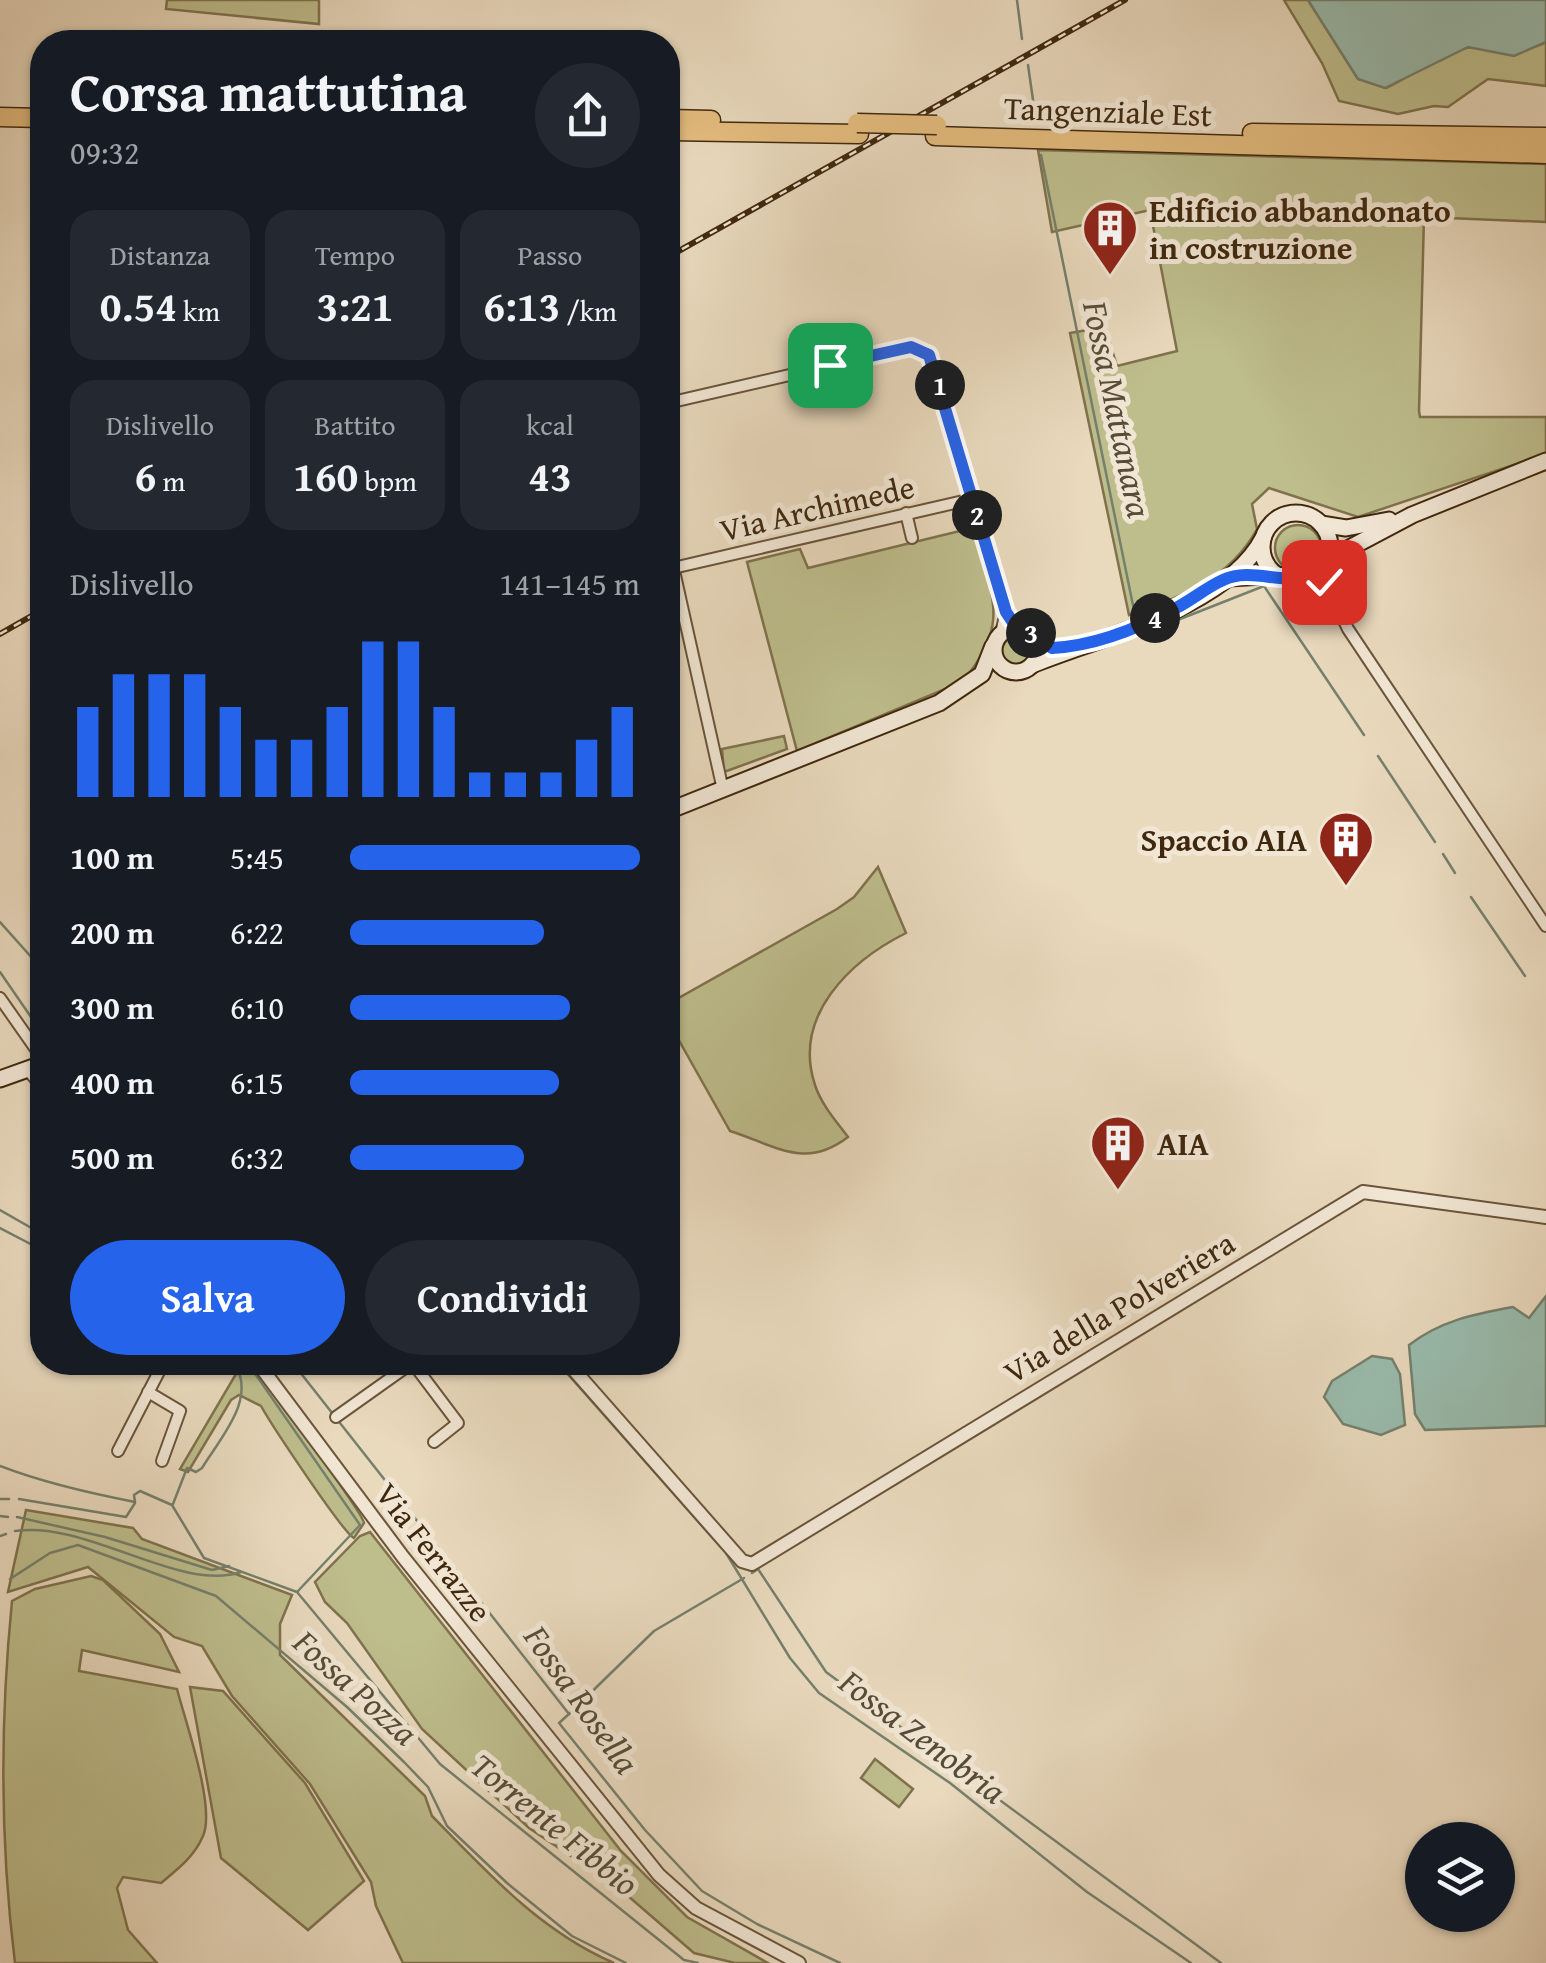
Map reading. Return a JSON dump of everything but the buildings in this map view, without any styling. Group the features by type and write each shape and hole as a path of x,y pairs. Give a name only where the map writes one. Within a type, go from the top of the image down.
{"highway":[{"path":"0,106 30,106"},
{"path":"0,117 30,118"},
{"name":"Tangenziale Est","path":"680,120 1546,155"},
{"name":"Tangenziale Est","path":"680,131 858,128"},
{"name":"Tangenziale Est","path":"936,131 1542,136"}],"main road":[{"path":"1225,578 1286,578 1323,565 1412,515 1546,461"},
{"path":"938,703 963,698 1007,671 1018,672 1173,610 1225,578 1256,552 1274,521 1293,513 1346,528 1412,515"},
{"path":"1321,524 1330,541 1323,565"},
{"path":"1264,538 1264,555 1286,578"},
{"path":"997,639 1027,632 1052,648 1094,642"},
{"path":"1027,632 1038,648 1032,665"},
{"path":"680,806 938,703 982,674 997,639"},
{"path":"997,639 994,658 1007,671"},
{"path":"0,1079 30,1067"}],"street":[{"path":"680,400 911,347 925,352 934,363 1006,612 1027,632"},
{"name":"Via Archimede","path":"680,566 972,499"},
{"path":"906,513 912,538"},
{"path":"1323,565 1344,623 1546,926"},
{"path":"1286,578 1344,623"},
{"path":"680,603 723,790"},
{"path":"997,639 1006,612"},
{"path":"0,998 30,1050"},
{"name":"Via della Polveriera","path":"579,1375 747,1565 1364,1192 1546,1216"},
{"path":"118,1450 157,1375"},
{"name":"Via Ferrazze","path":"267,1375 381,1530 659,1876 696,1908 799,1963"},
{"path":"336,1417 394,1375"},
{"path":"422,1375 458,1423 434,1442"},
{"path":"148,1392 180,1411 162,1461"}],"shaded area":[{"path":"167,0 319,0 319,24 166,9"},
{"path":"1284,0 1308,0 1358,79 1386,88 1455,51 1516,49 1546,42 1546,86 1488,79 1448,107 1398,114 1339,101 1322,63"},
{"path":"1308,0 1546,0 1546,42 1514,56 1468,47 1385,88 1358,79"},
{"path":"1038,150 1546,164 1546,222 1424,217 1419,411 1420,417 1546,417 1546,454 1358,517 1269,488 1252,504 1257,529 1233,561 1185,593 1129,615 1070,333 1105,327 1117,366 1177,351 1150,210 1052,232"},
{"path":"1298,525 1314,532 1321,548 1314,564 1298,571 1282,564 1275,548 1282,532"},
{"path":"972,528 991,590 993,625 978,661 962,682 797,751 747,562 800,549 808,568"},
{"path":"1017,636 1028,640 1032,651 1028,662 1017,666 1006,662 1002,651 1006,640"},
{"path":"784,736 787,749 724,772 722,749"},
{"path":"878,867 906,933 847,975 819,1014 812,1036 810,1060 815,1085 848,1137 833,1147 804,1154 730,1131 680,1042 680,997 854,897"},
{"path":"1546,1296 1546,1426 1425,1430 1415,1414 1409,1345 1445,1324 1485,1313 1513,1307 1529,1318"},
{"path":"1372,1356 1392,1359 1400,1374 1405,1425 1381,1435 1343,1424 1324,1397 1332,1381"},
{"path":"235,1375 260,1375 364,1523 354,1538 347,1532 261,1406 239,1395 231,1400 188,1472 180,1469"},
{"path":"26,1510 133,1528 142,1539 292,1595 280,1624 280,1655 425,1796 432,1816 494,1879 562,1934 614,1963 403,1963 376,1906 371,1882 310,1784 232,1696 202,1646 174,1637 88,1567 8,1592"},
{"path":"370,1532 621,1851 687,1917 768,1963 735,1963 694,1953 620,1889 529,1828 422,1729 347,1623 325,1602 315,1582 360,1536"},
{"path":"91,1576 103,1580 160,1634 179,1672 82,1650 79,1671 177,1689 203,1785 206,1823 195,1850 161,1883 123,1877 117,1888 128,1930 157,1963 15,1963 3,1782 12,1601 35,1589"},
{"path":"190,1687 223,1691 305,1783 364,1881 308,1930 221,1858"},
{"path":"875,1759 913,1789 899,1807 861,1778"}],"waterway":[{"name":"Fossa Mattanara","path":"1017,0 1022,39"},
{"name":"Fossa Mattanara","path":"1028,65 1035,114"},
{"name":"Fossa Mattanara","path":"1041,155 1135,615"},
{"name":"Fossa Mattanara","path":"1142,634 1264,586 1364,735"},
{"name":"Fossa Mattanara","path":"1378,756 1435,842"},
{"name":"Fossa Mattanara","path":"1443,854 1455,873"},
{"name":"Fossa Mattanara","path":"1471,897 1525,976"},
{"path":"0,922 30,956"},
{"name":"Fossa Rosella","path":"0,972 30,1016"},
{"path":"0,1210 30,1227"},
{"path":"0,1228 30,1244"},
{"path":"173,1504 187,1468 196,1472 202,1468 227,1431 239,1403 240,1375"},
{"path":"256,1375 360,1525 298,1591"},
{"name":"Fossa Rosella","path":"302,1375 569,1714 559,1723 645,1830 702,1891 757,1924 840,1963"},
{"name":"Fossa Zenobria","path":"569,1375 726,1553 790,1658 819,1693 950,1783 1087,1892 1191,1963"},
{"name":"Torrente Fibbio","path":"0,1466 66,1487 135,1502 134,1495 140,1491 172,1505 204,1558 297,1592 440,1764 684,1960 698,1963"},
{"name":"Torrente Fibbio","path":"0,1499 9,1499"},
{"name":"Torrente Fibbio","path":"19,1499 126,1517 135,1503"},
{"path":"0,1516 8,1517"},
{"path":"17,1517 105,1537 212,1570 229,1566"},
{"path":"15,1531 43,1530 72,1536 190,1573 217,1576 241,1572"},
{"path":"0,1536 6,1534"},
{"name":"Fossa Pozza","path":"10,1579 50,1553 78,1545 216,1596 347,1707 404,1762 428,1787 447,1826 507,1883 572,1936 626,1963"},
{"path":"752,1573 758,1569 826,1672 1221,1963"},
{"path":"569,1714 654,1631 744,1578"}],"railway":[{"path":"680,250 1125,0"},
{"path":"0,634 30,617"}],"place":[{"name":"Edificio abbandonato in costruzione","path":"1110,277"},
{"name":"Spaccio AIA","path":"1346,888"},
{"name":"AIA","path":"1118,1192"}],"route":[{"path":"830,365 911,347 929,355 1006,612 1014,624 1052,648 1094,642 1173,610 1225,578 1263,574 1304,580 1320,571 1324,582"}]}
